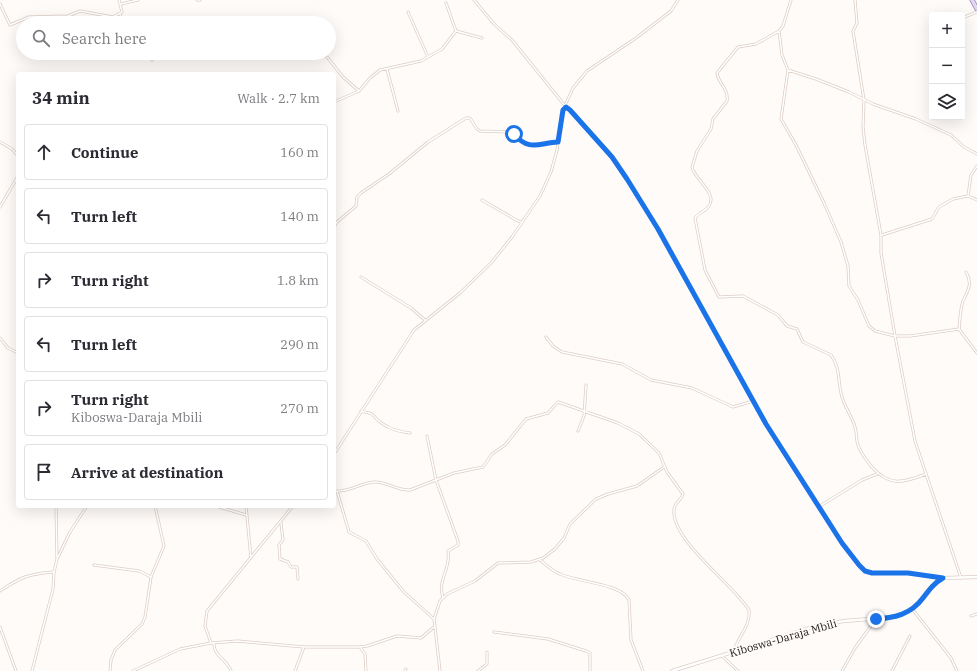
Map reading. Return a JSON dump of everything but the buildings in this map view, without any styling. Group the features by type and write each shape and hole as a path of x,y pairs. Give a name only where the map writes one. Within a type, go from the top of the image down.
{"highway":[{"path":"972,0 977,10"}],"main road":[{"path":"943,578 977,577"},
{"name":"Kiboswa-Daraja Mbili","path":"672,671 816,626 844,621 895,617 913,609 931,587 943,578"}],"street":[{"path":"68,16 80,11 107,16 120,14 122,10 119,0"},
{"path":"121,4 138,0"},
{"path":"474,0 495,25 512,40 566,107 604,147 627,179 658,229 753,401 796,474 820,506 842,543 865,571 872,573 916,574 943,578"},
{"path":"336,451 414,330 460,293 491,263 540,196 548,180 558,142 563,110 566,107 573,88 587,71 636,38 670,11 678,0"},
{"path":"791,0 783,26 779,31 756,44 738,47 717,73 726,91 727,101 713,119 711,129 697,151 692,167 710,194 711,200 708,208 695,218 704,270 720,297 743,296 778,315 787,326 797,329 803,342 831,355 838,372 842,398 855,427 859,448 862,455 884,479 898,482 926,474"},
{"path":"855,0 857,23 853,31 864,100 864,139 881,235 881,253 895,336 913,432 961,578"},
{"path":"446,3 456,31"},
{"path":"0,4 10,24 16,22"},
{"path":"965,16 977,10"},
{"path":"408,12 428,57"},
{"path":"456,31 482,38"},
{"path":"336,101 359,91 375,73 387,69 410,65 442,49 456,31"},
{"path":"779,31 782,55 788,70 781,119 796,145 841,242 848,266 849,286 858,300 869,326 875,331 895,336 910,336 959,329"},
{"path":"329,60 343,77 359,91"},
{"path":"387,69 398,111"},
{"path":"788,70 816,79 864,100 916,119 946,133 977,154"},
{"path":"336,224 356,206 357,197 389,174 428,142 466,118 470,118 477,129 511,132 521,142 527,144 543,145 558,142"},
{"path":"0,142 12,149 16,154"},
{"path":"968,196 971,175 977,166"},
{"path":"0,207 16,179"},
{"path":"881,235 932,219 939,207 953,199 968,196 977,200"},
{"path":"482,200 522,222"},
{"path":"966,272 968,276 969,291 963,303 959,329 977,353"},
{"path":"361,277 411,308 425,320"},
{"path":"546,337 553,346 562,352 622,364 651,380 692,388 733,407 753,401"},
{"path":"0,338 8,348 16,352"},
{"path":"578,431 584,416 586,385"},
{"path":"434,619 404,592 377,559 366,541 349,532 337,491 374,482 403,490 410,490 454,473 483,467 492,454 508,441 526,419 548,413 558,402 618,423 635,432 659,453 664,467 682,494 682,498 676,504 674,511 688,545 739,596 749,610 748,626 739,639 734,651"},
{"path":"361,411 372,414 376,420 393,430 410,433"},
{"path":"427,436 436,480 458,541 458,545 448,551 449,562 440,587 443,598"},
{"path":"440,671 434,619 443,598 451,591 475,581 498,563 531,562 540,560 555,549 564,538 570,524 596,499 612,492 637,486 664,467"},
{"path":"820,506 862,480 878,473"},
{"path":"56,508 57,559"},
{"path":"32,671 53,589 54,572 57,559 70,532 86,508"},
{"path":"110,671 111,660 115,650 144,621 150,577 164,546 154,508"},
{"path":"223,508 246,515"},
{"path":"246,508 251,558"},
{"path":"230,671 230,667 216,651 205,626 207,611 292,508"},
{"path":"281,522 283,540 279,545 280,559 288,562 291,567 297,567 298,579"},
{"path":"540,560 560,574 602,585 626,595 629,600 631,640 643,671"},
{"path":"94,566 139,571 150,577"},
{"path":"0,591 20,578 32,573 54,572"},
{"path":"913,609 952,658 957,671"},
{"path":"972,616 977,614"},
{"path":"842,671 876,619"},
{"path":"0,627 16,671"},
{"path":"133,671 180,649 213,643 238,641 304,647 360,647 397,636 421,638 434,627"},
{"path":"494,632 548,639 586,651 590,653 590,671"},
{"path":"892,671 910,636"},
{"path":"295,671 304,647"},
{"path":"360,647 365,654 366,671"},
{"path":"478,671 487,664 487,652"},
{"path":"721,655 738,671"}],"route":[{"path":"514,134 521,142 527,144 543,145 558,142 563,110 566,107 570,110 604,147 627,179 658,229 675,263 796,474 820,506 842,543 859,565 865,571 872,573 908,573 943,578 931,587 922,600 913,609 895,617 876,619"}]}
